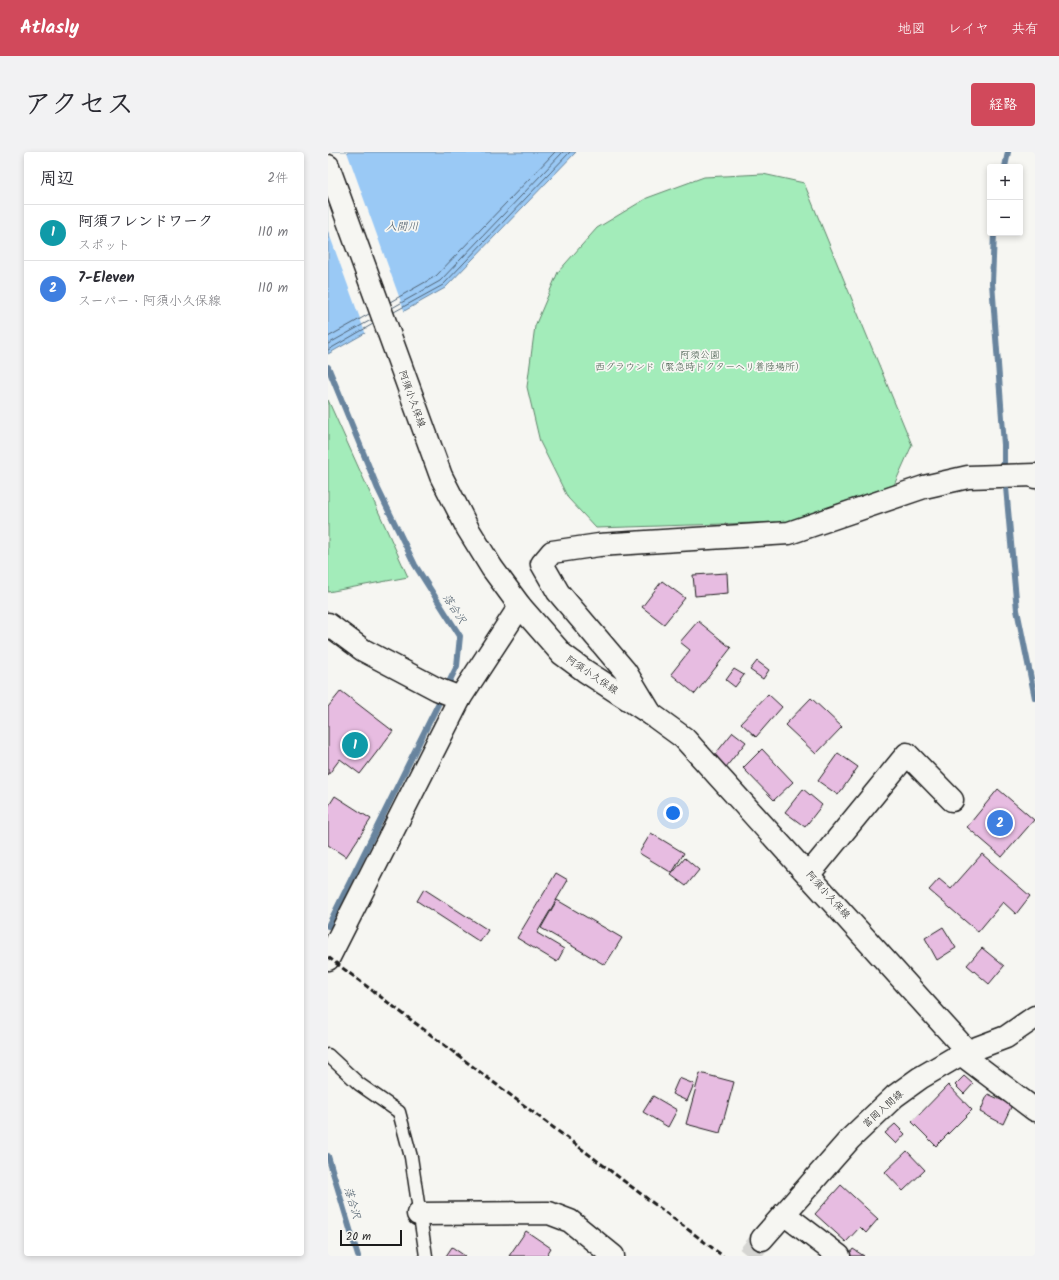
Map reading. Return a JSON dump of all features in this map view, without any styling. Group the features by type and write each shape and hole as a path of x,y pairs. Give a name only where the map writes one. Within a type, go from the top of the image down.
{"street":[{"name":"阿須小久保線","path":"328,166 440,476 464,522 492,568 520,606 562,654 584,671 651,714 684,738 809,874 965,1053 1035,1110"},
{"path":"651,714 625,671 558,592 542,564 552,552 599,545 789,533 924,487 968,477 1031,474"},
{"path":"328,959 450,695 520,606"},
{"path":"328,624 363,650 450,695"},
{"path":"809,874 907,754 952,800"},
{"name":"富岡入間線","path":"762,1240 850,1139 895,1096 920,1078 965,1053 1006,1037 1035,1017"},
{"path":"418,1214 549,1213 570,1221 613,1256"},
{"path":"784,1214 839,1256"}],"lane":[{"path":"328,1055 359,1084 399,1112 411,1157 418,1214 426,1256"}],"green space":[{"name":"阿須公園 西グラウンド（緊急時ドクターヘリ着陸場所）","path":"763,174 804,183 912,445 894,485 786,522 596,528 568,498 540,442 527,387 535,326 558,272 597,228 647,198 704,177"},
{"path":"328,400 408,577 328,592"}],"water":[{"name":"入間川","path":"328,152 576,152 445,288 328,354"}],"pier":[{"path":"328,152 347,152 405,313 366,335 328,231"}],"building":[{"path":"727,573 728,593 695,596 693,575"},
{"path":"662,581 685,598 664,624 642,607"},
{"path":"698,621 731,648 695,694 671,674 690,650 680,642"},
{"path":"757,661 769,670 763,679 750,670"},
{"path":"734,669 744,675 735,687 726,680"},
{"path":"341,691 393,731 360,774 340,759 328,775 328,707"},
{"path":"768,694 782,707 756,737 741,723"},
{"path":"811,698 842,727 816,754 785,725"},
{"path":"733,732 746,742 726,767 713,757"},
{"path":"762,749 793,782 774,800 743,768"},
{"path":"838,753 858,767 838,795 818,781"},
{"path":"803,789 822,805 805,827 785,812"},
{"path":"998,789 1034,820 1002,857 967,827"},
{"path":"335,796 371,819 346,857 328,845 328,807"},
{"path":"651,833 684,853 672,873 639,853"},
{"path":"982,854 1030,896 1016,914 1003,902 978,932 929,890 939,879 951,889"},
{"path":"685,858 699,870 686,886 671,875"},
{"path":"556,873 568,880 537,933 564,949 557,962 517,938"},
{"path":"424,889 488,930 480,942 417,901"},
{"path":"557,900 622,938 605,965 541,928"},
{"path":"943,927 956,948 937,960 925,938"},
{"path":"982,948 1004,966 989,984 967,965"},
{"path":"700,1073 734,1082 720,1133 686,1124"},
{"path":"964,1076 973,1084 964,1094 955,1085"},
{"path":"679,1078 694,1084 687,1101 672,1094"},
{"path":"948,1085 972,1110 936,1146 912,1122"},
{"path":"988,1094 1012,1105 1003,1124 980,1112"},
{"path":"653,1096 677,1110 668,1127 643,1112"},
{"path":"895,1124 905,1134 896,1144 885,1133"},
{"path":"907,1151 925,1170 903,1191 885,1172"},
{"path":"841,1185 878,1219 866,1233 860,1227 846,1242 815,1214"},
{"path":"526,1231 551,1248 546,1256 509,1256"},
{"path":"452,1247 465,1256 446,1256"},
{"path":"853,1249 864,1256 848,1256"}],"waterway":[{"path":"1006,164 1008,152"},
{"path":"994,236 992,283 1004,445 1004,465 1017,610 1035,698"},
{"name":"落合沢","path":"328,367 378,489 415,565 460,636 457,666 328,926"},
{"name":"落合沢","path":"328,1156 358,1256"}],"tunnel":[{"path":"748,1256 762,1239"}],"railway":[{"path":"328,957 723,1256"}],"place":[{"name":"阿須フレンドワーク","path":"355,745"},
{"name":"7-Eleven","path":"1000,823"}]}
